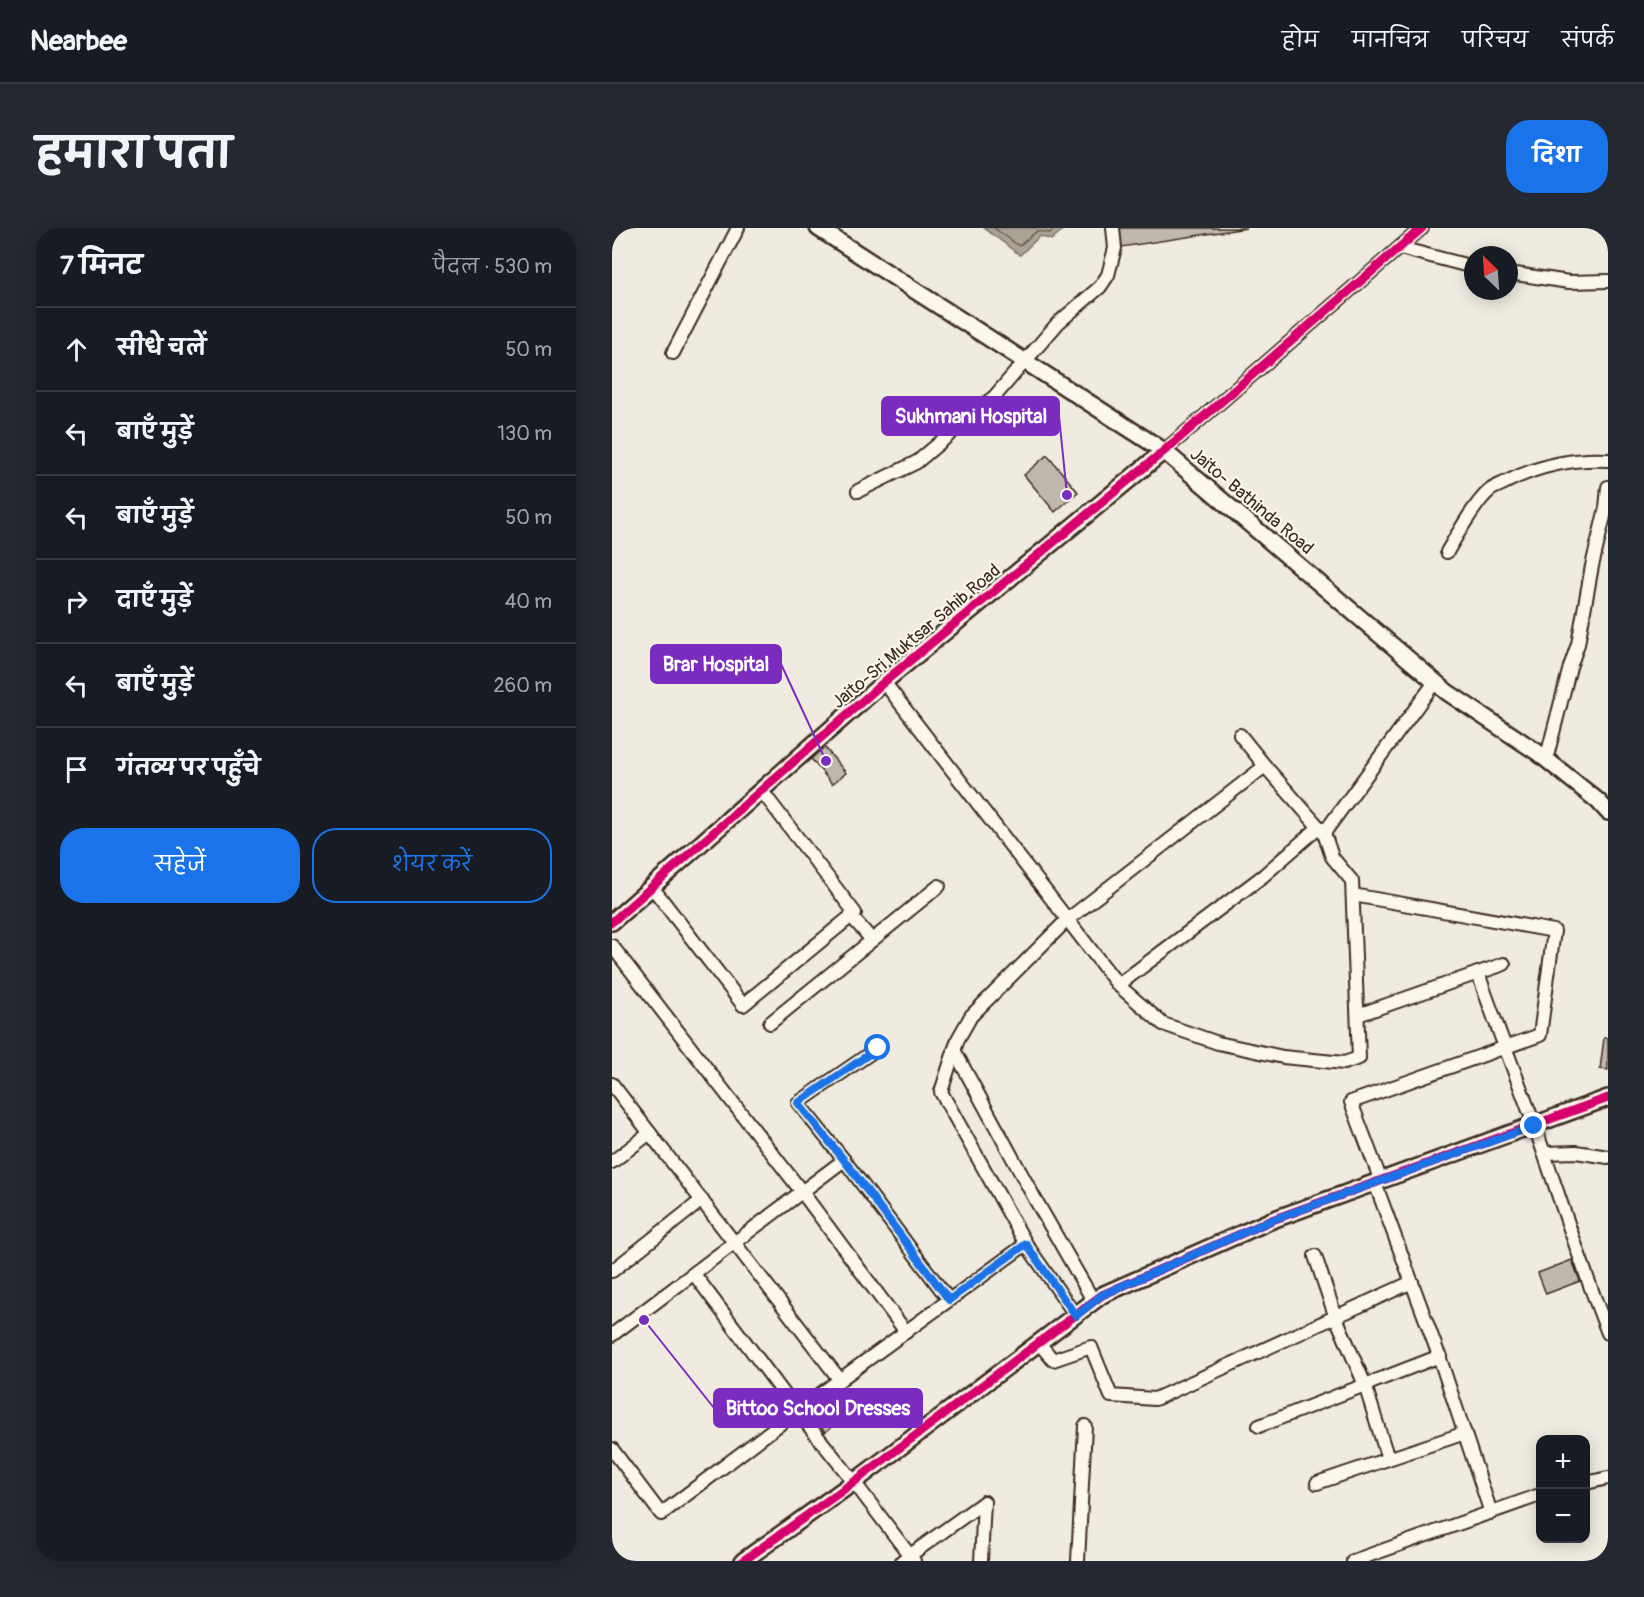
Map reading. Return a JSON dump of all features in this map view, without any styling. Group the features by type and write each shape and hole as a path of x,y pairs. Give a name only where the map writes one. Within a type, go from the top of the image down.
{"street":[{"path":"673,353 738,228"},
{"name":"Jaito- Bathinda Road","path":"818,228 1164,451 1446,692 1546,760 1598,801 1608,812"},
{"path":"858,491 917,462 995,396 1058,323 1100,287 1108,275 1115,248 1113,228"},
{"path":"1164,451 1422,228"},
{"path":"1400,248 1464,265"},
{"path":"1518,274 1569,282 1608,281"},
{"name":"Jaito-Sri Muktsar Sahib Road","path":"612,921 884,682 1164,451"},
{"path":"1447,552 1463,525 1490,490 1516,477 1556,463 1592,459 1608,460"},
{"path":"1546,760 1570,667 1578,645 1592,567 1606,508 1608,487"},
{"path":"884,682 1118,985 1162,1024 1218,1043 1283,1057 1344,1063 1359,1058 1352,881 1332,857 1321,830 1239,735"},
{"path":"1118,985 1321,830 1434,682"},
{"path":"1076,1316 1026,1244 941,1092 954,1050 971,1016 1067,920 1265,766"},
{"path":"652,887 743,1005 855,913 761,790"},
{"path":"770,1023 939,886"},
{"path":"1353,895 1554,932 1540,1035 1352,1102 1491,1512"},
{"path":"851,916 872,940"},
{"path":"612,946 802,1192 906,1332"},
{"path":"1358,1015 1504,964"},
{"path":"1478,973 1544,1153 1582,1269 1608,1333"},
{"path":"878,1048 798,1103 844,1160 949,1300"},
{"path":"954,1050 1094,1302"},
{"path":"612,1084 840,1380"},
{"path":"743,1561 854,1482 1102,1295 1272,1220 1608,1098"},
{"path":"612,1162 650,1134"},
{"path":"1544,1153 1576,1152 1608,1157"},
{"path":"612,1335 844,1160"},
{"path":"612,1271 702,1200"},
{"path":"612,1449 662,1514 797,1411 1026,1244"},
{"path":"1315,1256 1335,1315 1365,1384 1388,1459"},
{"path":"694,1274 797,1411 854,1482 908,1559 984,1502 981,1561"},
{"path":"1039,1343 1053,1360 1091,1347 1111,1396 1155,1399 1335,1315 1412,1282"},
{"path":"1259,1426 1440,1356"},
{"path":"1078,1561 1085,1426"},
{"path":"1317,1483 1465,1433"},
{"path":"1590,1482 1608,1478"},
{"path":"1358,1560 1536,1495"}],"water":[{"path":"984,228 1065,228 1051,240 1040,236 1020,255"}],"building":[{"path":"1119,228 1247,228 1121,247"},
{"path":"1047,455 1078,492 1055,512 1024,475"},
{"path":"822,744 846,773 832,784 808,755"},
{"path":"1604,1038 1608,1038 1608,1070 1600,1069"},
{"path":"1572,1260 1580,1281 1546,1294 1538,1273"},
{"path":"832,1405 843,1419 825,1432 814,1417"}],"cycle path":[{"path":"612,922 884,682 1164,451 1422,228"},
{"path":"743,1561 854,1482 1102,1295 1272,1220 1608,1098"}],"place":[{"name":"Sukhmani Hospital","path":"1067,495"},
{"name":"Brar Hospital","path":"826,761"},
{"name":"Bittoo School Dresses","path":"644,1320"}],"route":[{"path":"878,1048 798,1103 844,1160 949,1300 1026,1244 1076,1316 1102,1295 1272,1220 1534,1126"}]}
